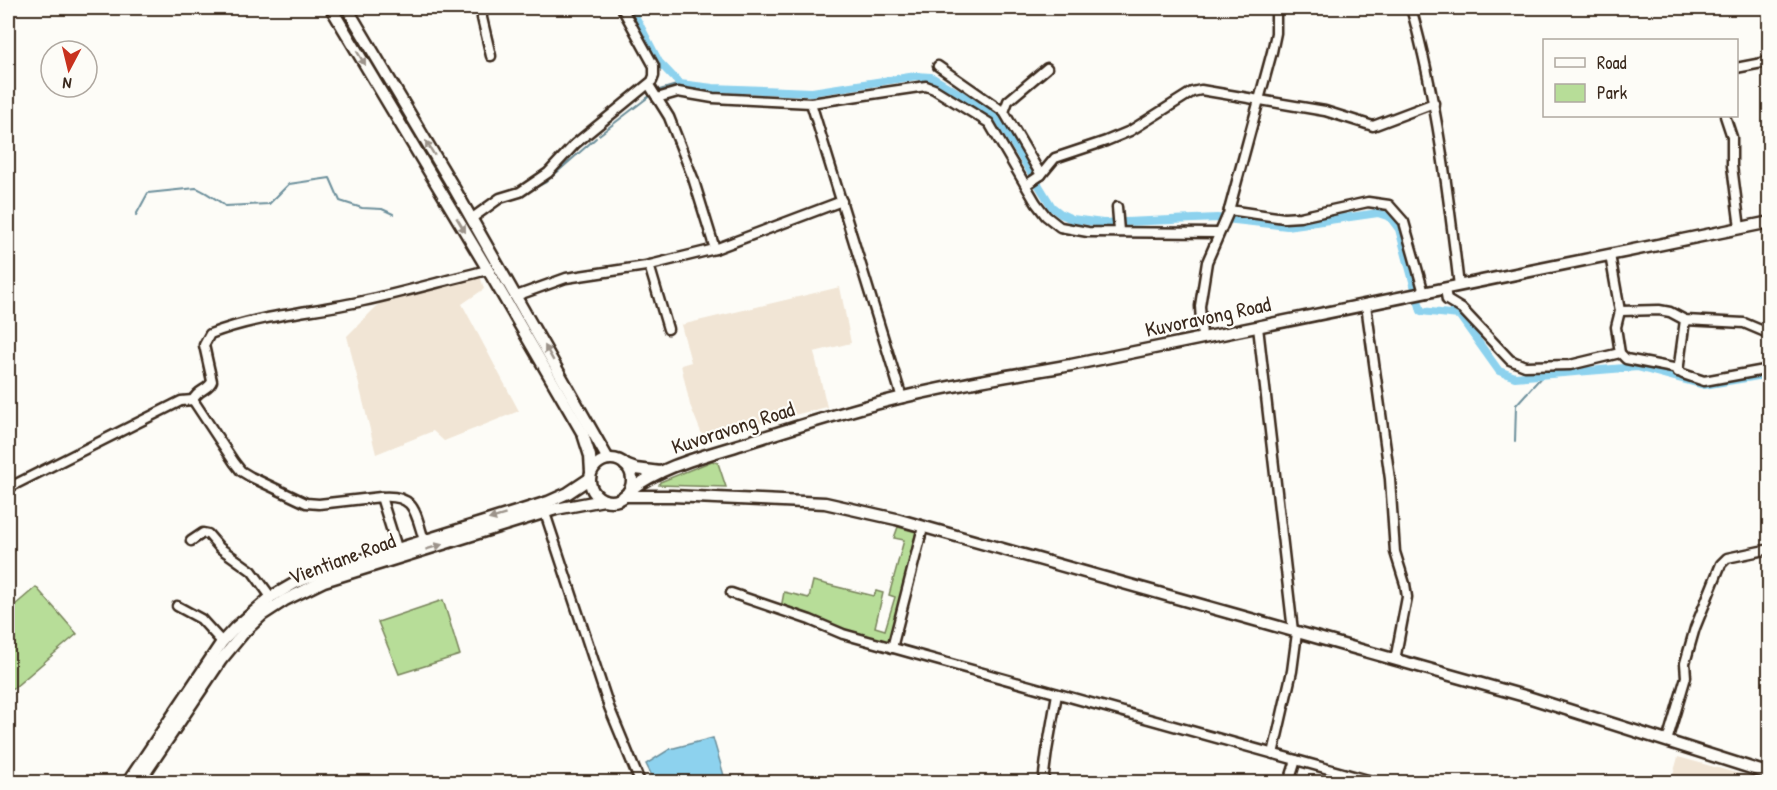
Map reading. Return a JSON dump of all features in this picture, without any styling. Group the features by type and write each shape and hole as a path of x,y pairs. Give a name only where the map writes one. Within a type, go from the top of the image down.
{"street":[{"path":"331,8 583,434 590,456 593,492 604,500 611,501 627,494 832,504 924,527 1528,697 1769,772"},
{"path":"347,8 516,296 608,459"},
{"path":"487,8 482,11 482,18 491,56"},
{"path":"471,219 500,198 520,192 548,173 575,144 649,85 654,76 654,66 622,8"},
{"path":"1202,338 1202,292 1207,262 1228,212 1259,98 1276,33 1276,8"},
{"path":"1411,8 1421,43 1444,155 1459,286"},
{"path":"1738,68 1770,59"},
{"path":"938,66 1004,112 1041,175"},
{"path":"1004,112 1008,101 1047,68"},
{"path":"649,85 669,117 693,178 715,249"},
{"path":"657,98 678,92 713,98 811,103 918,86 934,88 989,123 1046,216 1060,227 1088,232 1221,229"},
{"path":"1026,185 1041,175 1055,158 1130,131 1192,92 1201,90 1212,90 1325,111 1373,126 1434,103"},
{"path":"811,103 902,398"},
{"path":"1725,117 1732,137 1732,166 1740,228"},
{"path":"516,296 566,278 650,266 715,249 842,201"},
{"path":"1228,212 1284,218 1300,217 1368,202 1389,206 1404,222 1423,293"},
{"path":"1117,207 1119,231"},
{"name":"Kuvoravong Road","path":"627,494 642,481 660,472 757,440 902,398 967,383 1071,365 1740,228 1769,224"},
{"path":"1610,255 1620,310 1616,327 1620,353 1626,359 1672,368 1704,381 1770,369"},
{"path":"650,266 668,329"},
{"path":"194,400 199,391 212,381 204,345 210,334 224,328 309,310 362,302 488,270"},
{"path":"1445,289 1447,300 1462,309 1510,360 1525,366 1570,365 1620,353"},
{"path":"1366,305 1390,479 1395,552 1406,584 1407,597 1395,660"},
{"path":"1620,310 1659,310 1670,312 1684,320 1744,323 1770,334"},
{"path":"1678,372 1684,320"},
{"path":"1258,327 1295,632 1292,672 1274,754"},
{"path":"8,489 181,401 194,400"},
{"path":"194,400 241,471 299,500 313,504 399,496 407,500 416,516 424,540"},
{"path":"128,783 222,642 271,597 297,582 320,573 399,553 424,540 548,502 568,493 590,476 598,464 608,459 614,459 636,469 660,472"},
{"path":"625,465 631,474 627,494"},
{"path":"381,497 399,553"},
{"name":"Vientiane Road","path":"139,783 221,660 262,615 285,600 324,581 399,553 544,513 604,500"},
{"path":"544,513 611,713 640,783"},
{"path":"891,648 924,527"},
{"path":"191,541 203,533 208,534 220,548 252,571 271,597"},
{"path":"1667,741 1686,677 1685,663 1695,628 1721,564 1727,558 1770,549"},
{"path":"731,593 810,620 843,634 1376,783"},
{"path":"177,606 201,619 222,642"},
{"path":"1043,783 1057,694"},
{"path":"1289,783 1296,760"}],"shaded area":[{"path":"480,275 484,289 462,304 519,411 444,441 433,431 376,454 347,336 384,299"},
{"path":"840,287 851,343 814,352 827,407 703,437 690,405 681,365 691,362 681,325"},
{"path":"1678,757 1769,782 1671,782"}],"green space":[{"path":"712,461 718,463 726,487 659,485 660,482"},
{"path":"898,527 916,532 890,640 844,631 781,608 784,592 809,598 813,581 874,596 876,591 883,593 875,627 885,630 895,597 889,595 904,540 894,538"},
{"path":"36,587 77,634 8,693 8,611"},
{"path":"443,600 460,655 399,674 378,622"}],"water":[{"path":"713,738 725,779 722,782 655,782 646,764 670,749"}],"waterway":[{"path":"631,8 659,62 680,84 713,88 812,92 916,76 931,77 999,120 1052,207 1072,219 1103,223 1217,218 1287,226 1378,213 1390,217 1399,229 1421,311 1459,315 1499,371 1515,377 1637,367 1704,385 1770,374"},
{"path":"656,91 680,84"},
{"path":"599,135 651,95"},
{"path":"523,194 546,182 596,138"},
{"path":"136,215 148,193 196,188 225,206 269,204 289,184 330,178 340,201 362,208 382,209 393,214"},
{"path":"1515,441 1516,405 1543,375"}]}
